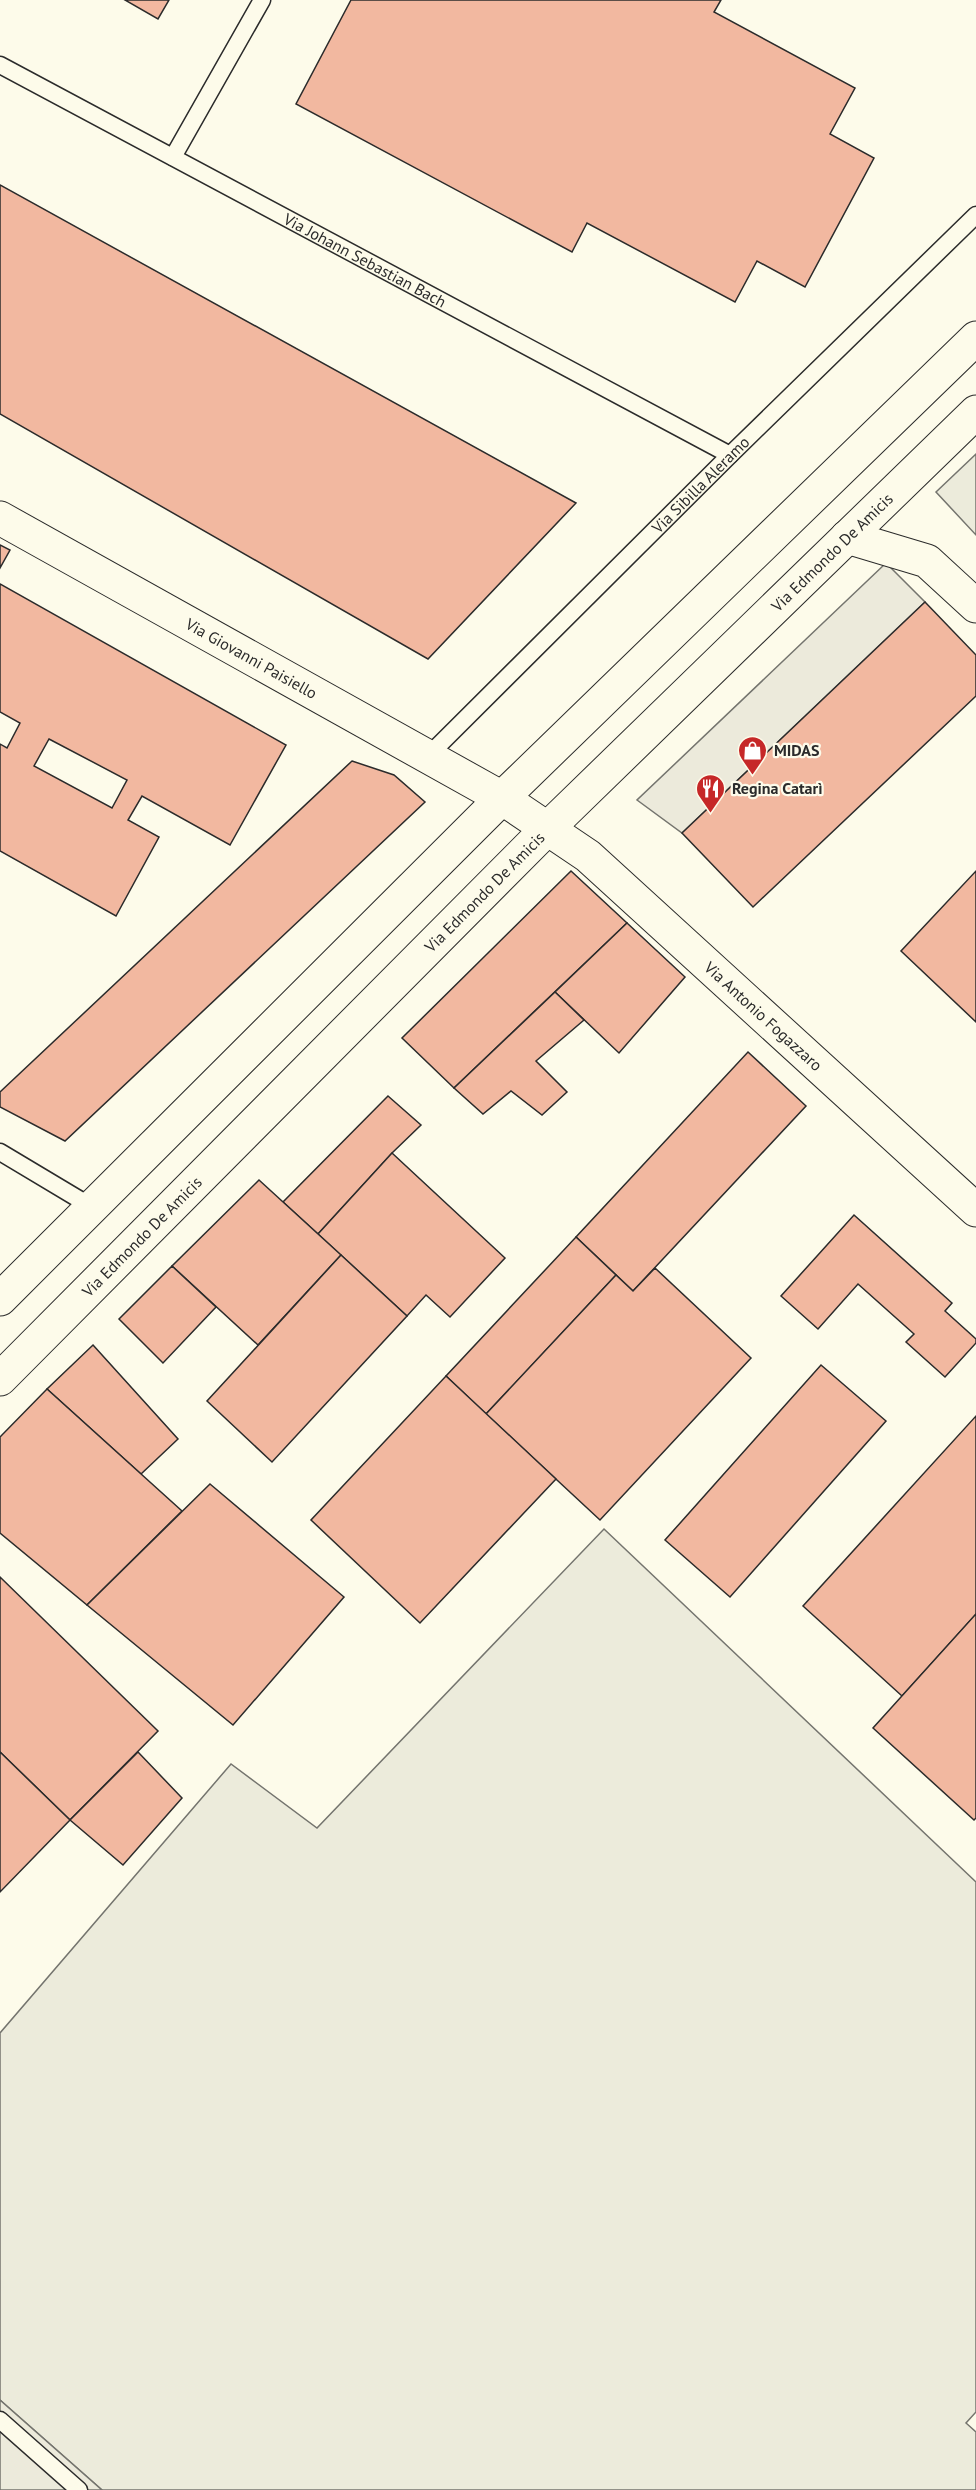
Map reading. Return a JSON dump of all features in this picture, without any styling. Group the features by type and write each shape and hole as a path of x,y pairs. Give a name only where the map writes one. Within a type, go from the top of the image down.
{"main road":[{"path":"0,1299 502,798 976,338"},
{"name":"Via Edmondo De Amicis","path":"0,1379 547,829 976,412"},
{"name":"Via Giovanni Paisiello","path":"0,518 502,798"},
{"path":"848,537 927,561 976,606"},
{"name":"Via Antonio Fogazzaro","path":"502,798 588,856 976,1210"}],"lane":[{"path":"173,157 262,0"},
{"name":"Via Johann Sebastian Bach","path":"0,65 730,455"},
{"name":"Via Sibilla Aleramo","path":"428,757 730,455 976,215"},
{"path":"0,1152 92,1207"},
{"path":"0,2420 73,2488"}],"shaded area":[{"path":"976,454 976,535 936,492"},
{"path":"886,563 925,602 682,833 637,800"},
{"path":"604,1529 976,1882 976,2412 966,2423 976,2432 976,2490 102,2490 0,2400 0,2033 231,1764 317,1828"},
{"path":"0,2400 102,2490 0,2490"}],"building":[{"path":"125,0 169,0 158,19"},
{"path":"351,0 721,0 714,12 855,88 830,134 874,158 805,287 757,261 735,302 587,223 572,252 296,104"},
{"path":"0,185 576,503 428,659 0,414"},
{"path":"0,545 10,550 0,568"},
{"path":"0,584 286,745 230,845 142,796 128,820 159,837 116,916 0,851 0,744 7,748 20,723 0,712","holes":["49,739 127,780 112,808 34,766"]},
{"path":"925,602 976,655 976,696 753,907 682,833"},
{"path":"352,761 394,775 425,802 65,1141 0,1107 0,1092"},
{"path":"571,871 627,923 454,1088 402,1038"},
{"path":"976,871 976,1022 901,951"},
{"path":"627,923 685,977 619,1053 555,992"},
{"path":"555,992 584,1020 536,1061 567,1092 542,1115 511,1091 483,1114 454,1088"},
{"path":"748,1052 806,1106 633,1291 576,1237"},
{"path":"388,1096 421,1125 392,1153 318,1234 283,1202"},
{"path":"392,1153 505,1258 450,1317 426,1295 407,1316 318,1234"},
{"path":"259,1180 341,1255 258,1345 172,1266"},
{"path":"854,1215 952,1303 945,1311 976,1339 976,1343 945,1377 906,1342 914,1334 858,1284 818,1329 781,1296"},
{"path":"576,1237 616,1275 486,1414 446,1376"},
{"path":"341,1255 407,1316 272,1462 207,1401"},
{"path":"172,1266 216,1307 163,1363 119,1319"},
{"path":"655,1268 751,1358 600,1520 486,1414 616,1275 633,1291"},
{"path":"93,1345 178,1439 141,1474 47,1389"},
{"path":"821,1365 886,1421 730,1597 665,1540"},
{"path":"446,1376 556,1479 420,1623 311,1520"},
{"path":"47,1389 182,1511 87,1605 0,1533 0,1437"},
{"path":"976,1416 976,1614 902,1696 803,1606"},
{"path":"210,1484 344,1597 233,1725 87,1605"},
{"path":"0,1577 158,1731 70,1820 0,1752"},
{"path":"976,1614 976,1818 974,1820 873,1728"},
{"path":"0,1752 70,1820 0,1892"},
{"path":"138,1752 182,1798 123,1865 70,1820"}],"place":[{"name":"MIDAS","path":"753,776"},
{"name":"Regina Catarì","path":"711,814"}]}
